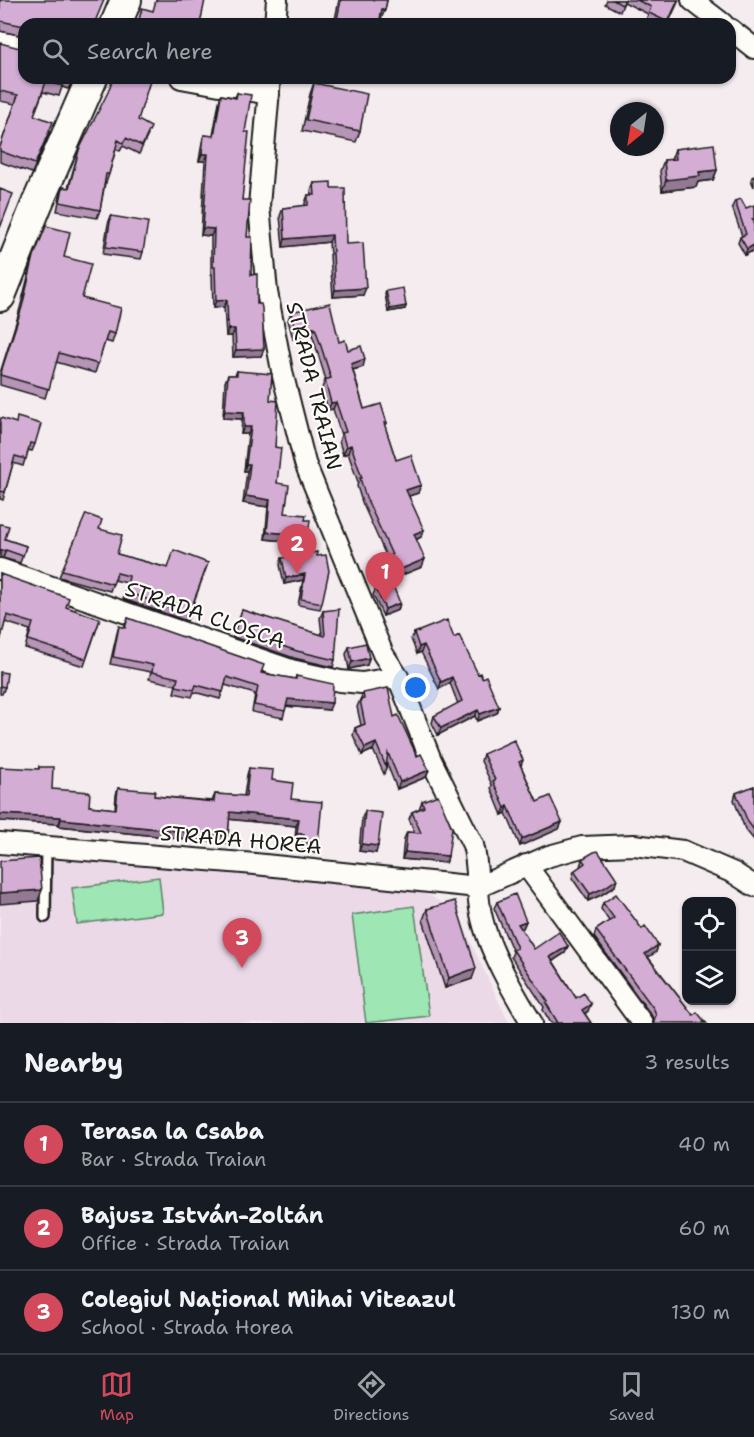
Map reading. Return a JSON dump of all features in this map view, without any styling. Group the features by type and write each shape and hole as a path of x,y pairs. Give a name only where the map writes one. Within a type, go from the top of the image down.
{"main road":[{"path":"118,18 126,0"},
{"path":"0,296 89,84"}],"street":[{"path":"276,18 277,0"},
{"path":"692,0 715,18"},
{"path":"736,34 754,48"},
{"path":"0,42 18,46"},
{"path":"213,84 269,86"},
{"name":"STRADA TRAIAN","path":"269,86 259,206 267,292 283,376 305,463 383,654 398,677 431,760 473,845 481,915 512,988 532,1023"},
{"name":"STRADA CLOȘCA","path":"0,569 291,670 340,681 362,683 398,677"},
{"name":"STRADA HOREA","path":"0,843 255,864 478,887"},
{"path":"478,887 549,856 582,847 634,845 683,850 734,873 754,886"},
{"path":"526,865 642,1023"}],"lane":[{"path":"45,917 46,847"}],"shaded area":[{"path":"0,855 410,889 429,895 457,913 509,1023 0,1023"}],"green space":[{"path":"159,877 163,913 77,924 72,888"},
{"path":"414,906 429,1016 366,1023 352,915"}],"building":[{"path":"0,0 104,0 96,18 18,18 18,25 0,21"},
{"path":"156,0 205,0 201,18 140,18 142,8 153,11"},
{"path":"341,0 387,0 380,18 337,18"},
{"path":"613,0 625,0 622,5"},
{"path":"637,0 678,0 670,18 660,18 649,13 651,7"},
{"path":"0,43 18,48 18,84 45,84 34,115 53,122 35,164 0,151 18,95 0,91"},
{"path":"111,84 149,84 138,120 151,127 142,146 126,138 123,143 118,140 109,174 106,174 100,210 60,202 63,187 69,188 79,150"},
{"path":"314,84 367,94 360,131 306,120"},
{"path":"237,93 251,95 245,132 249,132 242,200 250,200 247,237 252,237 251,275 257,274 257,304 261,304 262,308 264,349 236,350 235,329 228,329 227,300 216,301 215,267 213,267 214,229 203,228 208,154 202,154 204,135 214,136 221,95 236,98"},
{"path":"714,144 717,170 699,172 700,176 666,180 664,160 676,159 675,149"},
{"path":"331,182 331,188 345,188 346,244 363,243 366,288 335,290 332,235 285,239 283,208 308,205 308,195 315,195 314,183"},
{"path":"0,189 13,194 0,228"},
{"path":"741,199 746,208 754,205 754,219 752,219 754,245 747,249 740,237 746,234 735,201"},
{"path":"111,216 148,222 143,252 106,247"},
{"path":"46,226 70,232 64,257 91,264 82,298 121,308 115,334 108,332 98,364 59,353 49,389 0,375 22,307 34,256"},
{"path":"403,288 406,306 390,309 386,291"},
{"path":"330,303 339,342 345,340 348,350 361,346 365,359 351,364 364,409 381,404 387,423 384,423 396,460 411,455 421,485 406,490 424,530 414,534 425,559 394,572 388,556 392,555 365,495 351,445 346,447 342,433 346,432 336,402 331,403 325,380 331,378 315,327 296,331 291,312"},
{"path":"237,371 272,374 270,400 278,401 275,447 281,448 277,483 289,485 285,513 306,515 305,520 310,520 308,535 267,532 270,500 246,496 250,464 246,464 251,427 244,427 244,412 225,411 228,375 237,375"},
{"path":"17,417 41,424 35,444 30,443 26,459 15,456 5,492 1,491 0,496 0,421 1,418 16,423"},
{"path":"86,514 102,520 99,529 122,535 117,554 168,568 174,550 208,563 189,614 126,592 129,576 117,573 113,584 62,570"},
{"path":"0,524 9,526 5,539 26,546 23,556 6,550 0,551"},
{"path":"317,552 317,556 326,555 329,571 322,603 301,599 305,574 286,578 282,558"},
{"path":"0,574 69,598 66,607 100,619 86,659 28,640 33,623 7,615 1,638"},
{"path":"391,581 400,603 385,609 376,588"},
{"path":"339,609 335,660 297,651 235,630 242,610 325,636 323,611"},
{"path":"128,618 264,665 261,673 296,679 296,676 333,684 332,703 288,699 285,711 254,705 258,687 227,677 223,692 196,685 194,690 176,686 178,678 152,672 153,665 113,657 119,626 125,628"},
{"path":"447,620 454,638 459,635 478,674 480,673 482,678 486,676 499,707 480,714 478,710 441,728 434,716 462,701 452,677 441,682 424,645 419,647 414,633"},
{"path":"366,643 369,658 352,662 349,647"},
{"path":"0,672 7,673 5,687 0,686"},
{"path":"388,688 394,717 398,715 417,756 421,754 429,770 400,782 388,753 386,767 376,743 365,748 355,728 365,724 360,700 364,699 363,693"},
{"path":"514,740 523,760 519,762 537,802 550,796 562,822 522,839 508,806 505,808 483,754"},
{"path":"0,767 39,769 39,767 53,767 52,789 90,792 89,806 116,809 118,788 155,791 154,796 214,802 215,794 246,796 249,768 273,770 272,780 293,783 291,799 322,802 318,844 303,843 304,834 297,833 299,819 230,812 228,836 61,819 61,817 0,814"},
{"path":"754,786 754,830 748,822 736,793"},
{"path":"438,795 452,828 448,856 405,852 407,832 421,833 412,812 424,807 422,801"},
{"path":"365,811 382,813 378,846 362,844"},
{"path":"598,851 617,879 590,894 574,871 585,863 582,859"},
{"path":"39,858 42,890 0,893 0,861"},
{"path":"515,894 526,921 518,924 534,949 559,932 568,946 550,957 576,998 584,993 591,1004 582,1010 591,1023 558,1023 546,1003 548,1002 513,950 517,948 497,902"},
{"path":"616,894 642,929 645,926 658,945 645,954 682,1001 682,1005 685,1005 693,1015 697,1012 706,1023 653,1023 656,1015 654,1009 596,930 614,918 603,903"},
{"path":"455,901 476,968 449,978 427,909"}],"place":[{"name":"Bajusz István-Zoltán","path":"297,574"},
{"name":"Terasa la Csaba","path":"385,602"},
{"name":"Colegiul Național Mihai Viteazul","path":"242,968"}]}
